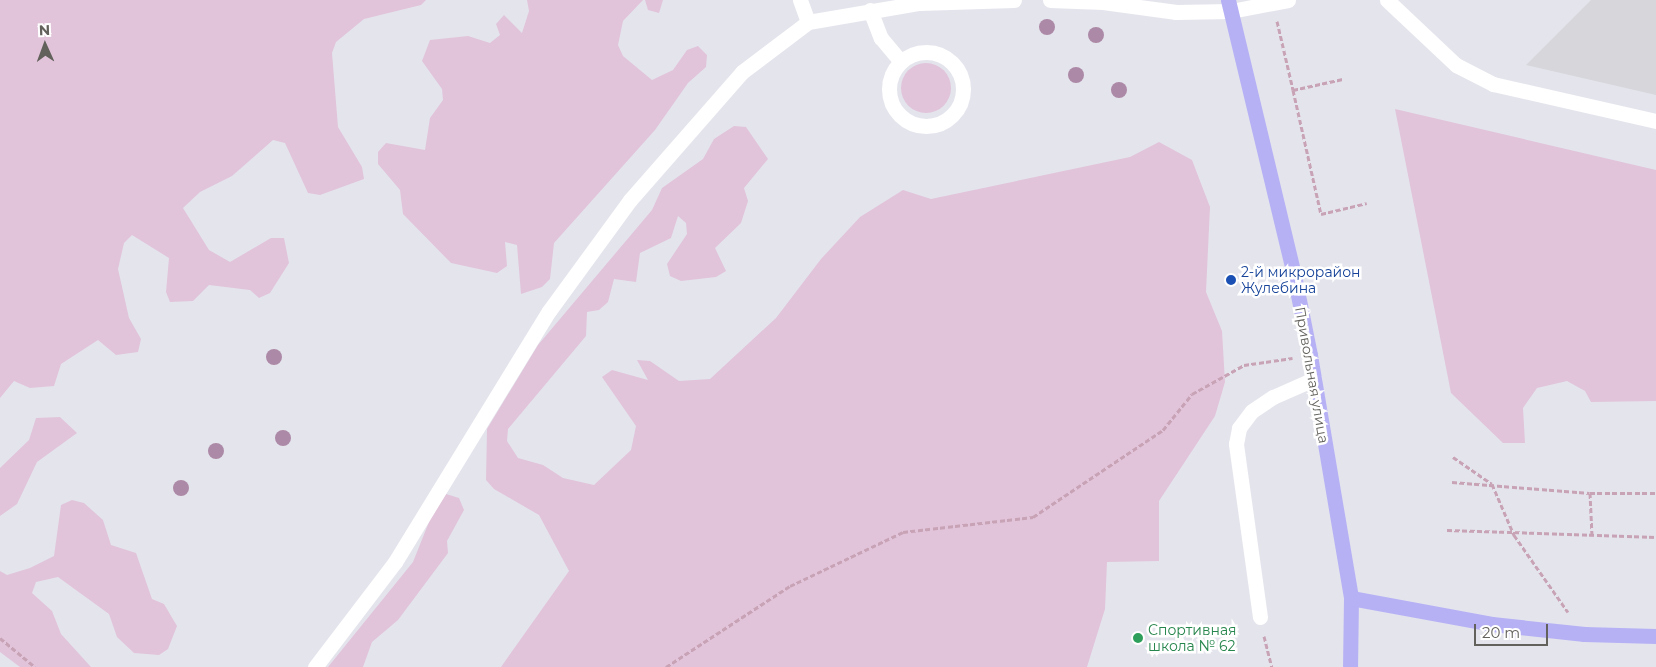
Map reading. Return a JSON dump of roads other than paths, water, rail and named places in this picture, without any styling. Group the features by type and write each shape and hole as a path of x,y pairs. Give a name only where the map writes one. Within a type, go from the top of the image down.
{"main road":[{"name":"Привольная улица","path":"1230,6 1293,270 1310,355 1351,598 1350,667"},
{"path":"1351,598 1443,617 1584,634 1656,636"}],"street":[{"path":"800,0 808,22"},
{"path":"315,667 395,562 549,311 630,200 742,72 808,22 920,3 1014,0"},
{"path":"1050,0 1103,2 1176,12 1230,6 1273,5 1288,0"},
{"path":"1387,0 1456,65 1493,84 1656,121"},
{"path":"870,10 881,38 900,61"},
{"path":"923,51 941,54 953,62 963,81 962,98 952,116 931,126 911,123 898,114 890,99 889,81 900,61 923,51"},
{"path":"1260,617 1250,526 1237,462 1237,436 1239,428 1252,411 1273,397 1314,379"}],"place":[{"name":"2-й микрорайон Жулебина","path":"1231,280"},
{"name":"Спортивная школа № 62","path":"1138,638"}]}
